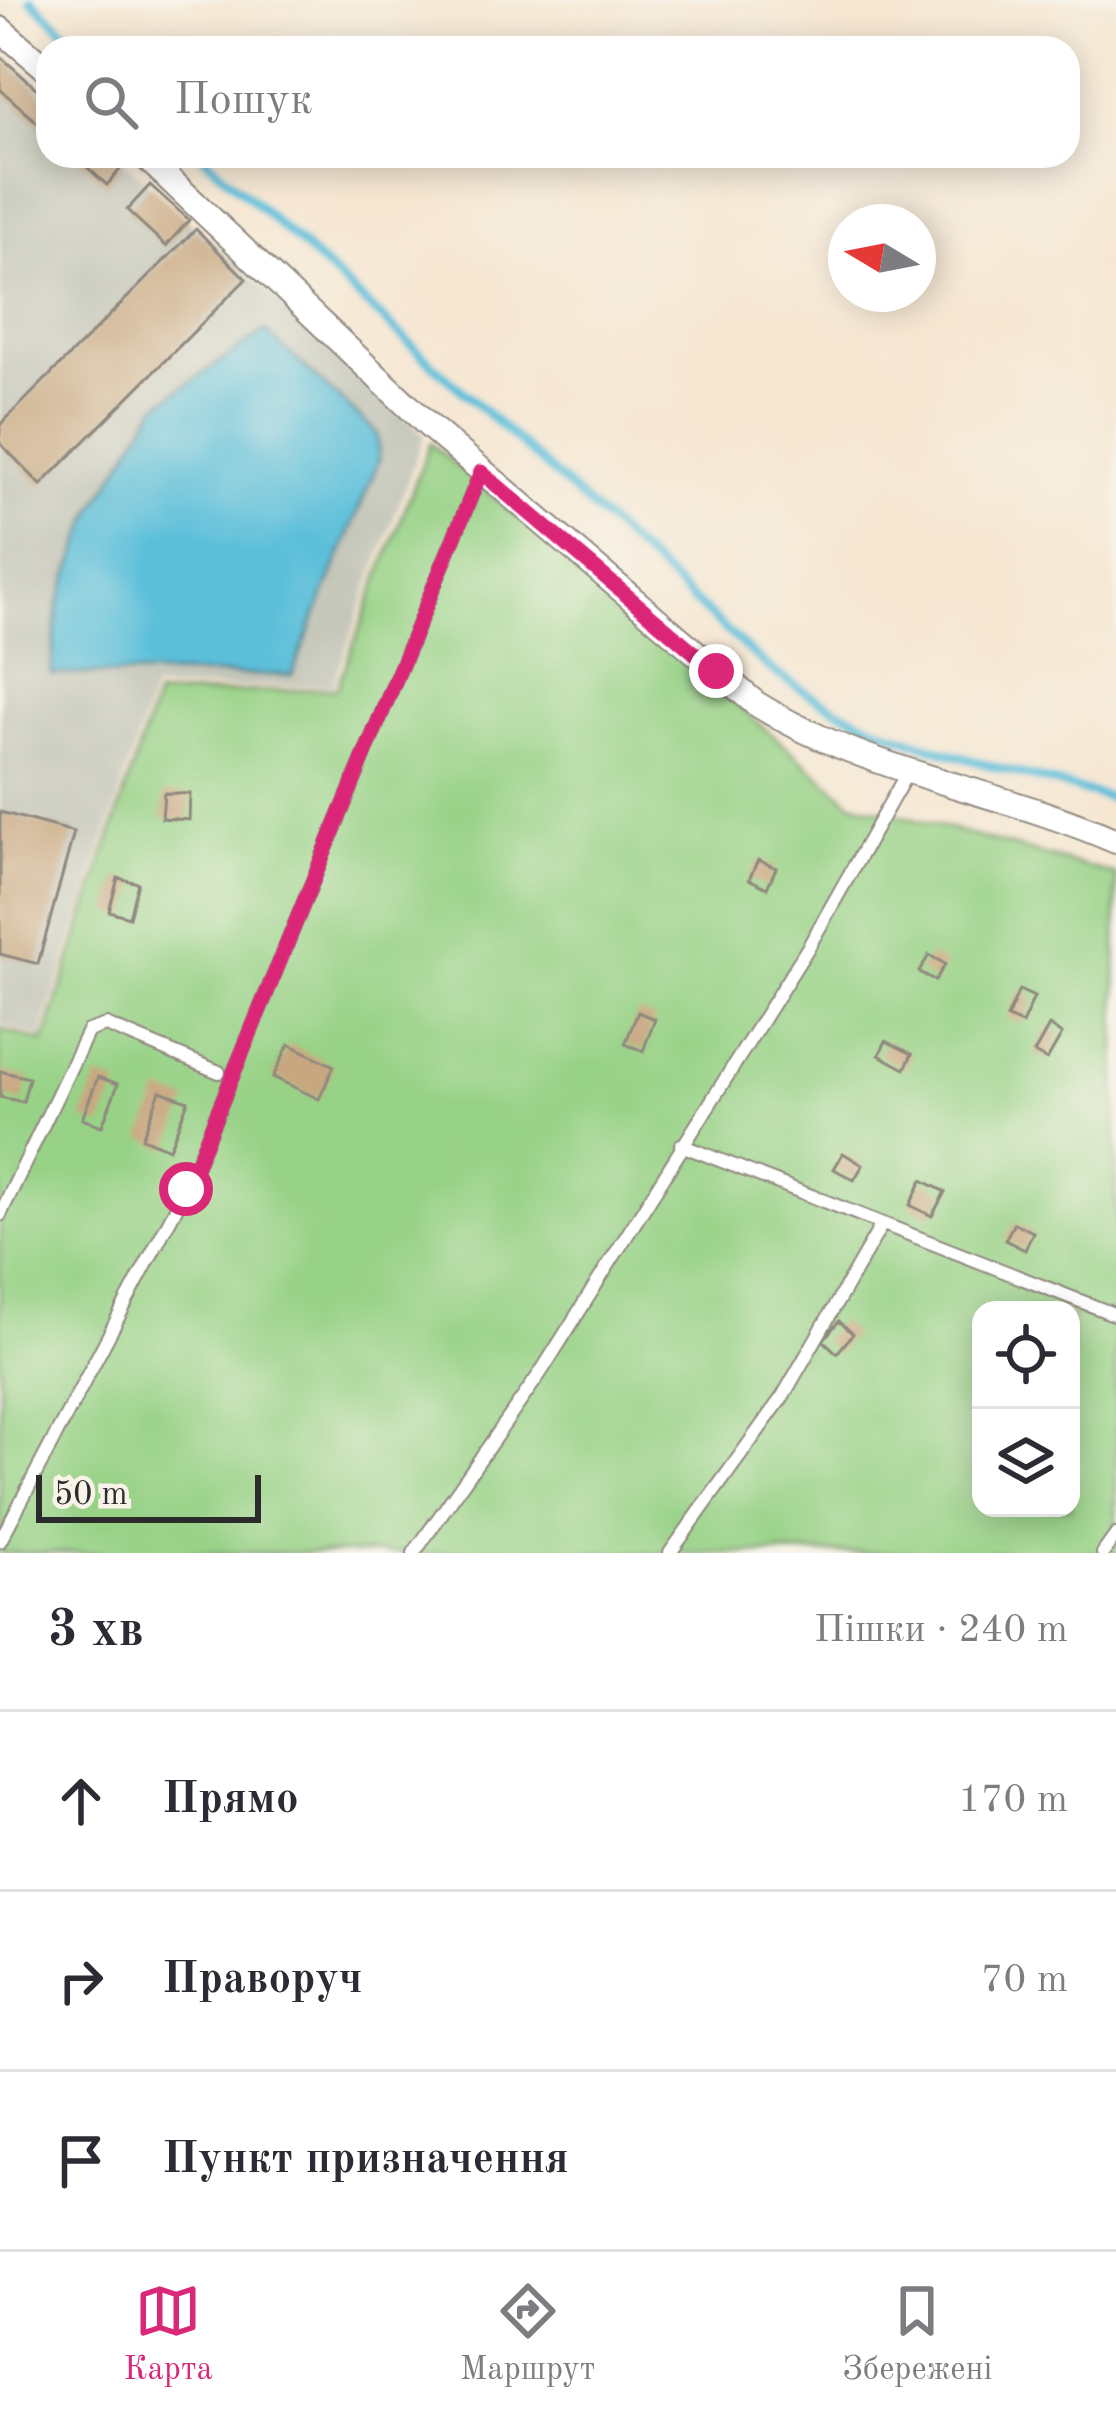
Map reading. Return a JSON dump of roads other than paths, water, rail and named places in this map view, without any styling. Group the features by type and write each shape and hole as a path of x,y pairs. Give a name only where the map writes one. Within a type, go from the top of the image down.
{"street":[{"path":"0,29 36,60"},
{"path":"158,168 481,472 755,704 794,727 907,773 1116,841"}],"lane":[{"path":"0,1541 186,1189 481,472"},
{"path":"414,1553 541,1372 808,946 907,773"},
{"path":"0,1215 88,1031 106,1025 219,1072"},
{"path":"681,1145 1116,1315"},
{"path":"670,1553 783,1396 881,1226"},
{"path":"1103,1553 1116,1534"}],"water":[{"path":"265,331 377,433 379,460 292,675 51,674 58,605 93,511 157,405"}],"waterway":[{"path":"31,0 71,36"},
{"path":"216,168 761,662 842,712 886,731 1116,800"}]}
